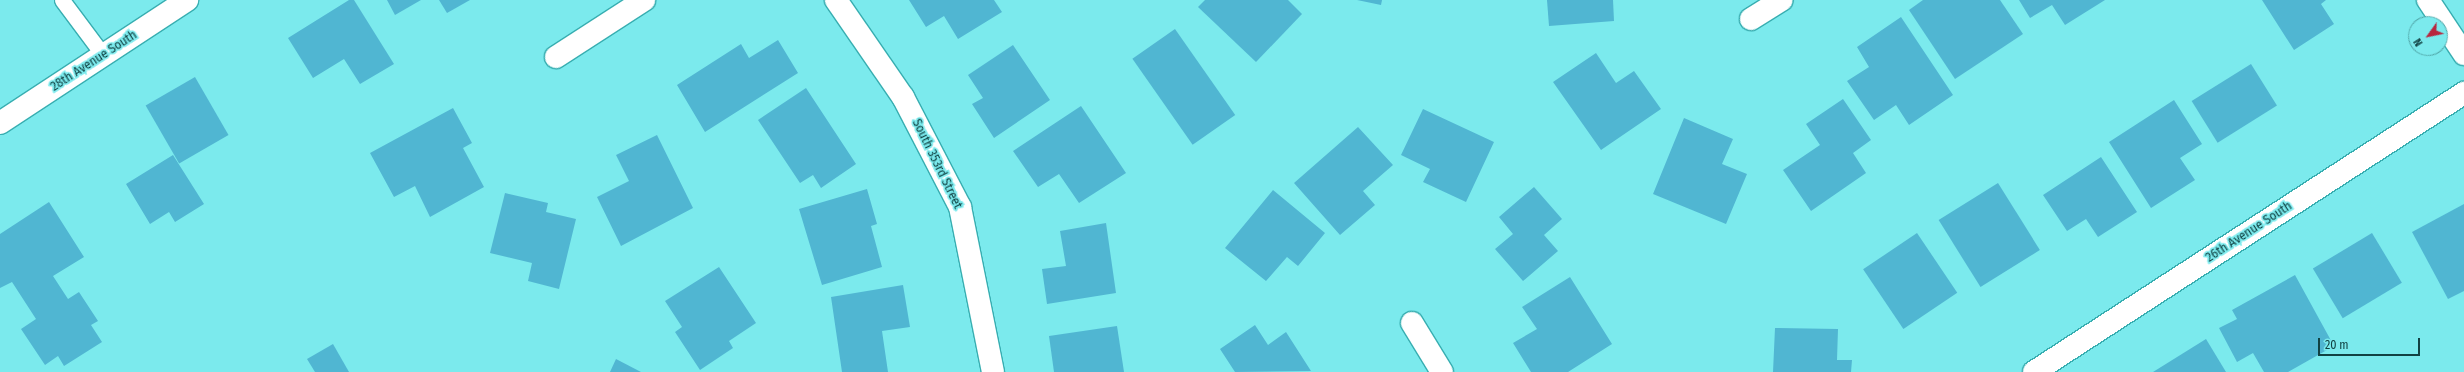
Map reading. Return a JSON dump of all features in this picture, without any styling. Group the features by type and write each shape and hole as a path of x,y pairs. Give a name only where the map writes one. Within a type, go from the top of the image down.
{"street":[{"name":"28th Avenue South","path":"0,123 187,0"},
{"path":"556,57 644,0"},
{"name":"South 353rd Street","path":"836,0 903,97 960,208 993,372"},
{"path":"1752,19 1781,0"},
{"path":"2428,0 2464,54"},
{"name":"26th Avenue South","path":"2034,372 2464,93"},
{"path":"1412,323 1442,372"}],"lane":[{"path":"62,0 104,55"}],"building":[{"path":"349,0 354,0 394,64 360,84 344,59 313,78 288,38"},
{"path":"387,0 421,0 395,15"},
{"path":"439,0 470,0 447,13"},
{"path":"909,0 994,0 1002,12 958,39 944,16 926,27"},
{"path":"1205,0 1288,0 1302,14 1256,62 1198,7"},
{"path":"1357,0 1382,0 1381,5"},
{"path":"1547,0 1613,0 1614,21 1549,26"},
{"path":"1923,0 2000,0 2023,34 1955,79 1909,10"},
{"path":"2019,0 2105,0 2065,25 2052,5 2030,18"},
{"path":"2262,0 2326,0 2321,4 2334,24 2294,50"},
{"path":"1901,17 1953,95 1909,125 1896,105 1874,120 1847,81 1869,67 1857,47"},
{"path":"1175,29 1235,115 1193,145 1132,59"},
{"path":"778,40 798,73 705,132 677,85 741,44 749,58"},
{"path":"1013,45 1050,100 994,138 972,104 983,98 968,75"},
{"path":"1596,53 1616,83 1634,71 1661,109 1601,150 1553,82"},
{"path":"2251,64 2277,106 2218,143 2192,101"},
{"path":"195,77 228,135 179,164 146,106"},
{"path":"806,88 856,164 821,188 813,175 800,183 758,120"},
{"path":"1843,99 1871,140 1853,153 1866,173 1811,211 1783,170 1820,145 1806,124"},
{"path":"2174,100 2202,144 2180,158 2195,180 2151,208 2109,142"},
{"path":"1081,106 1126,173 1079,203 1059,174 1038,187 1013,151"},
{"path":"453,108 472,143 463,148 484,187 430,217 415,186 394,197 370,153"},
{"path":"1423,109 1494,142 1466,202 1423,182 1430,169 1401,155"},
{"path":"1684,118 1733,139 1722,164 1747,174 1726,224 1653,194"},
{"path":"1358,127 1393,165 1363,191 1375,205 1340,235 1294,183"},
{"path":"657,135 693,208 621,246 597,197 629,181 616,155"},
{"path":"173,155 204,204 175,222 169,212 150,224 126,184"},
{"path":"2101,157 2137,212 2098,237 2086,219 2067,231 2043,195"},
{"path":"1998,183 2040,250 1981,287 1939,220"},
{"path":"1534,187 1562,219 1544,235 1558,251 1523,281 1495,249 1513,234 1499,217"},
{"path":"867,189 877,224 871,226 882,267 822,285 799,209"},
{"path":"1273,190 1325,233 1298,266 1287,257 1266,281 1225,248"},
{"path":"505,193 548,203 546,212 576,219 559,289 528,281 532,263 490,253"},
{"path":"49,202 84,257 53,276 68,299 79,292 98,321 91,325 102,342 64,366 58,356 45,365 21,329 36,319 12,282 0,288 0,234"},
{"path":"2464,204 2464,291 2448,299 2412,232"},
{"path":"1106,223 1116,293 1047,304 1042,269 1066,266 1060,231"},
{"path":"1917,233 1957,293 1903,329 1863,269"},
{"path":"2372,233 2402,283 2343,318 2313,269"},
{"path":"719,267 756,323 729,341 733,348 700,370 675,332 682,327 665,301"},
{"path":"2295,275 2334,346 2288,372 2264,372 2253,353 2237,362 2219,328 2237,319 2232,310"},
{"path":"1570,277 1612,344 1568,372 1531,372 1513,343 1537,329 1522,307"},
{"path":"903,285 910,327 882,331 888,372 842,372 831,297"},
{"path":"1255,325 1268,345 1286,332 1311,371 1235,372 1220,349"},
{"path":"1117,326 1124,372 1054,372 1049,336"},
{"path":"1775,328 1838,329 1837,360 1852,360 1851,372 1773,372"},
{"path":"2206,339 2226,372 2153,372"},
{"path":"333,344 349,372 315,372 307,359"},
{"path":"616,359 641,372 610,372"}]}
